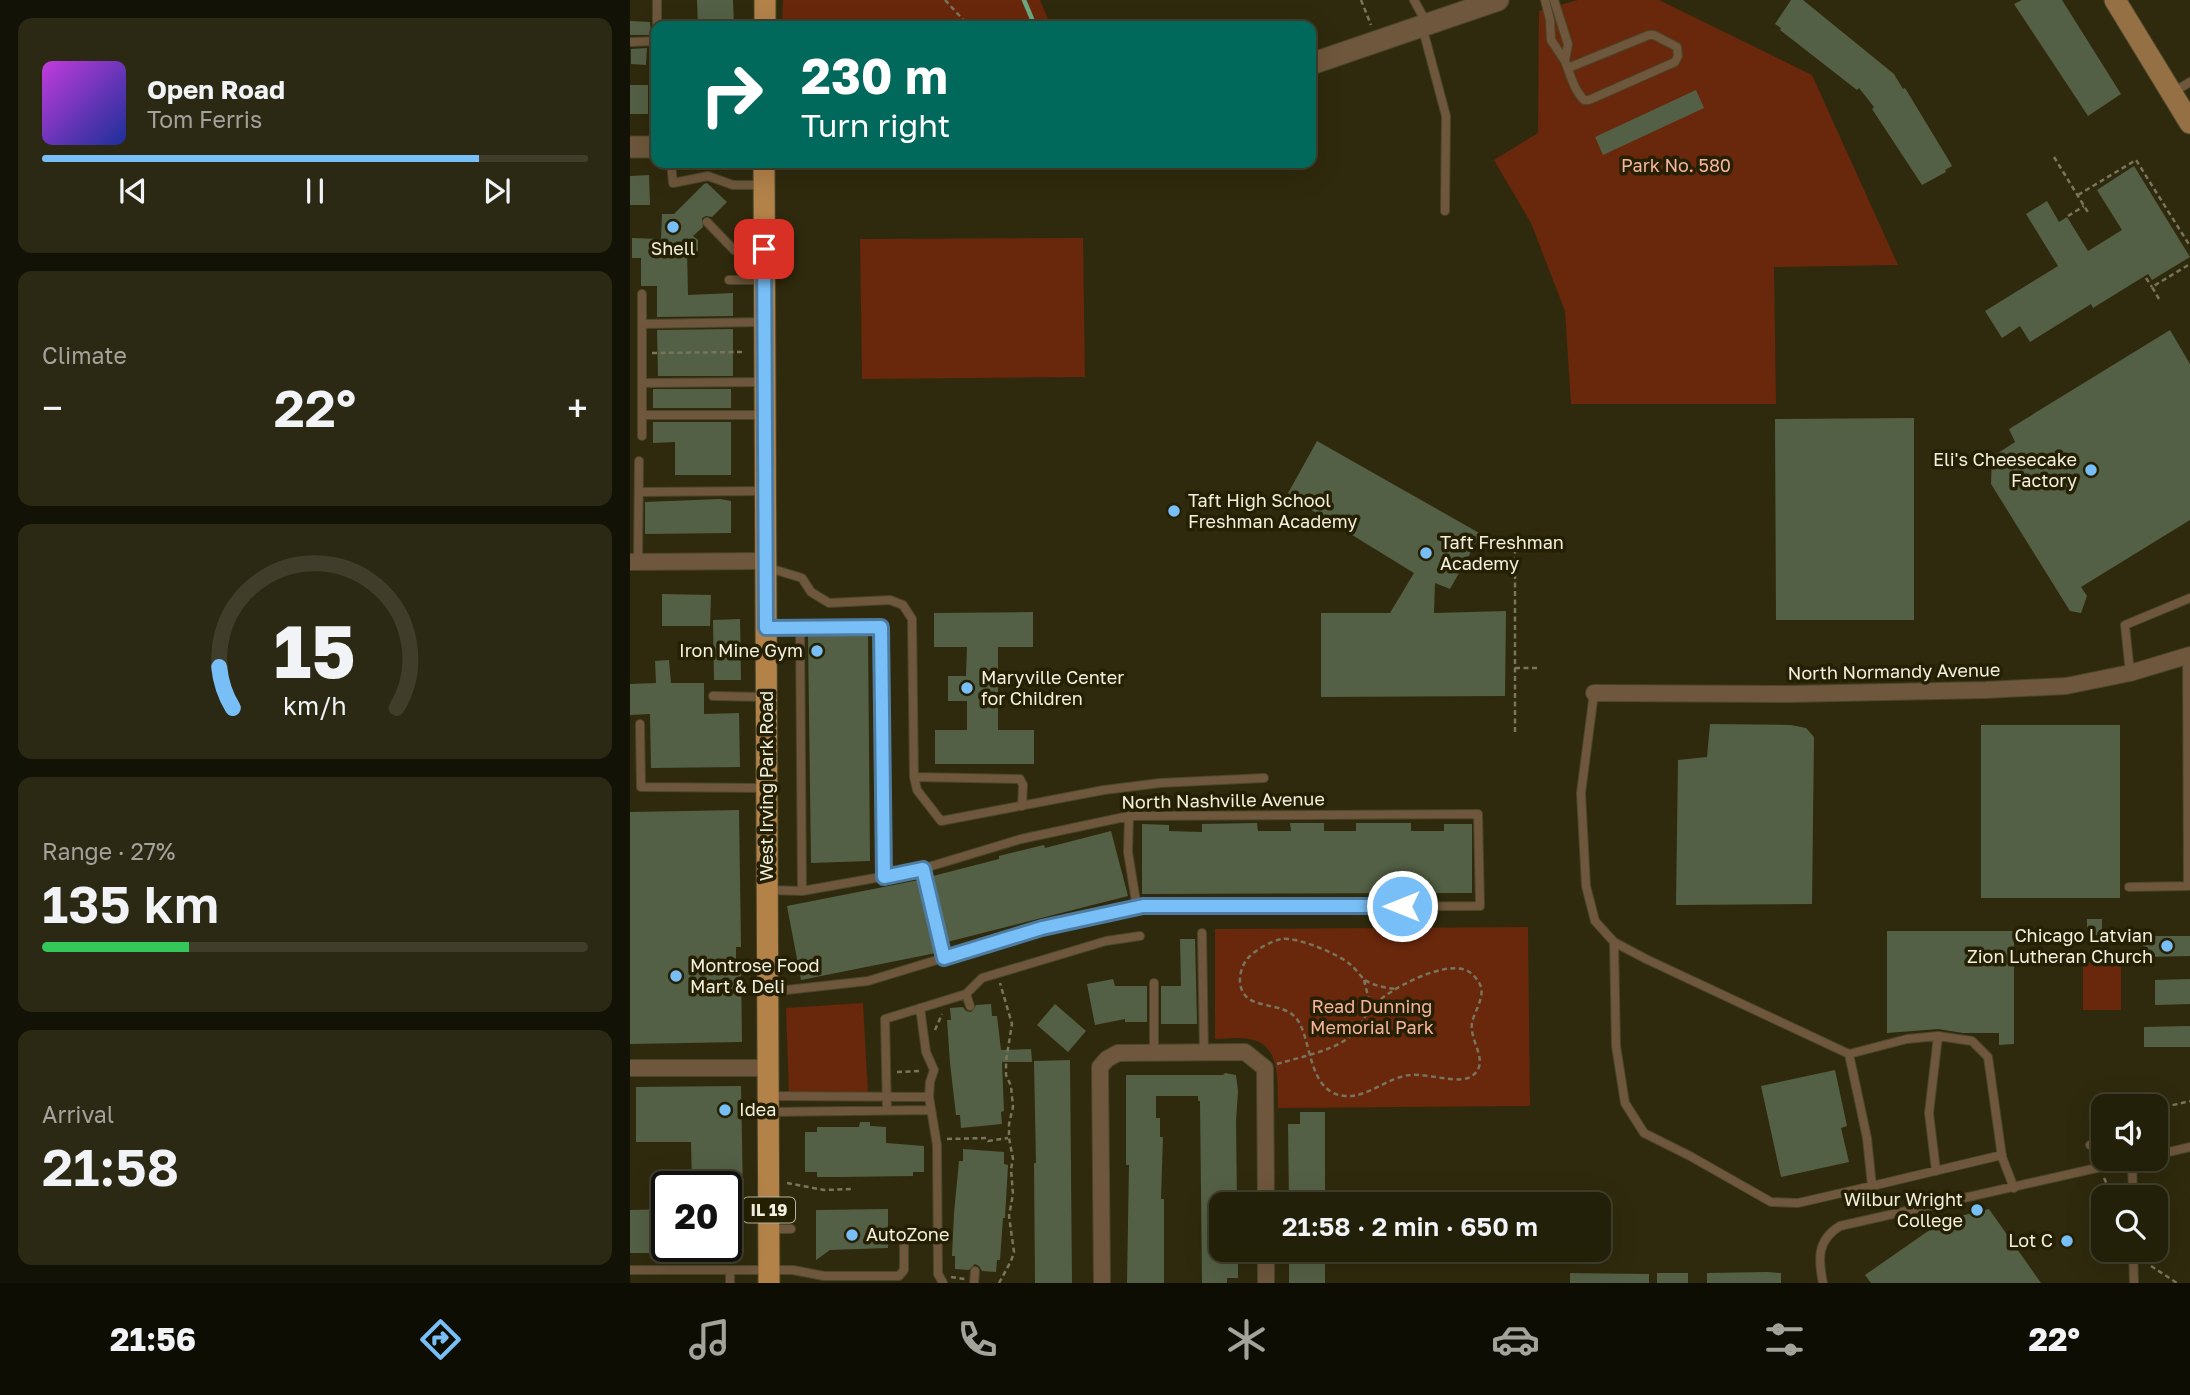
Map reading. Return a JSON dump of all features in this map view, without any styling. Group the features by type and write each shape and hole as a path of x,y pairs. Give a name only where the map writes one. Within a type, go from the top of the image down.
{"main road":[{"path":"765,0 765,21"},
{"path":"2115,0 2190,123"},
{"name":"West Irving Park Road","path":"764,168 769,1277"}],"street":[{"path":"1316,62 1498,0"},
{"path":"630,147 651,147"},
{"path":"634,562 766,564"},
{"name":"North Normandy Avenue","path":"1594,693 1789,694 2066,686 2130,673 2189,655"},
{"path":"1102,1283 1100,1067 1107,1059 1118,1053 1245,1052 1265,1068 1266,1192"},
{"path":"630,1069 769,1068"},
{"path":"1266,1262 1266,1283"}],"lane":[{"path":"657,0 657,21"},
{"path":"1414,0 1425,25 1446,116 1445,211"},
{"path":"1545,0 1551,40 1566,65 1578,95 1584,100 1675,62 1678,52 1677,47 1649,35 1566,65"},
{"path":"1554,0 1567,44 1566,65"},
{"path":"630,42 651,43"},
{"path":"2172,93 2190,82"},
{"path":"672,168 673,183 708,176 733,185 764,185"},
{"path":"707,222 734,250 764,249"},
{"path":"729,280 764,280"},
{"path":"642,294 642,436"},
{"path":"642,324 765,322"},
{"path":"642,383 765,382"},
{"path":"642,415 765,415"},
{"path":"634,562 639,461"},
{"path":"639,492 765,491"},
{"path":"766,564 802,578 811,592 829,603 890,600 903,605 912,619 914,777 917,790 941,821 1104,790 1160,783 1264,778"},
{"path":"2130,673 2125,625 2190,598"},
{"path":"800,627 802,891"},
{"path":"766,628 881,627 884,877"},
{"path":"2129,887 2188,887 2189,655"},
{"path":"1594,693 1581,793 1586,886 1595,920 1614,942 1849,1054 1907,1040 1938,1036 1972,1041 1988,1057 2002,1155 2014,1188"},
{"path":"713,696 767,696"},
{"path":"640,724 641,787 767,788"},
{"path":"914,777 1020,779 1023,785 1022,806"},
{"name":"North Nashville Avenue","path":"768,890 802,891 884,877 923,869 1021,839 1129,816 1478,814 1480,906 1137,908"},
{"path":"768,992 868,981 1042,928 1137,908 1129,852 1129,816"},
{"path":"923,869 944,958"},
{"path":"1202,933 1204,1053"},
{"path":"887,1110 885,1018 965,994 982,978 1106,941 1140,936"},
{"path":"1614,942 1616,1046 1623,1091 1625,1103 1644,1133 1771,1202 1798,1203 2002,1155"},
{"path":"1154,984 1154,1053"},
{"path":"965,994 970,1006"},
{"path":"920,1008 926,1052 934,1070 929,1097 937,1139 938,1274 943,1283"},
{"path":"1936,1171 1929,1113 1938,1036"},
{"path":"1849,1054 1867,1138 1872,1186"},
{"path":"769,1104 841,1097 929,1097"},
{"path":"841,1097 841,1111"},
{"path":"769,1104 841,1111 930,1110"},
{"path":"2168,1152 2190,1147"},
{"path":"1823,1283 1819,1252 1831,1231 1840,1226 2091,1170"},
{"path":"769,1229 791,1229"},
{"path":"630,1270 730,1271 769,1277 793,1270 824,1276 899,1276 904,1270 904,1234"},
{"path":"2134,1262 2135,1282"},
{"path":"730,1271 730,1283"},
{"path":"974,1283 975,1271"}],"path":[{"path":"944,0 964,21"},
{"path":"1361,0 1371,25"},
{"path":"2054,157 2089,214"},
{"path":"2078,195 2136,160 2190,246"},
{"path":"2068,216 2084,206"},
{"path":"2152,287 2190,264"},
{"path":"2146,278 2159,299"},
{"path":"642,353 743,352"},
{"path":"1515,540 1515,733"},
{"path":"1515,668 1538,668"},
{"path":"1265,1068 1309,1054 1339,1044 1360,1027 1367,1013 1382,997 1440,969 1456,967 1468,971 1477,979 1482,992 1471,1028 1481,1060 1479,1069 1465,1081 1408,1075 1392,1079 1362,1093 1345,1096 1324,1085 1317,1076 1309,1054 1300,1025 1294,1016 1279,1008 1250,1000 1240,983 1240,972 1245,962 1258,950 1283,939 1292,940 1340,957 1351,965 1364,980 1369,1000 1367,1013"},
{"path":"996,974 1012,1024 1006,1074 1011,1086 1013,1107 1009,1138 1013,1159 1013,1194 1009,1216 1014,1252 1012,1261 999,1283"},
{"path":"1364,980 1396,989"},
{"path":"934,1037 936,1023 950,999"},
{"path":"2168,1106 2190,1101"},
{"path":"937,1139 992,1136 1009,1138"},
{"path":"2104,1178 2107,1185"},
{"path":"787,1183 824,1190 852,1189"},
{"path":"2151,1266 2177,1283"}],"green space":[{"path":"783,0 1040,0 1049,21 782,21"},
{"name":"Park No. 580","path":"1578,0 1659,0 1812,75 1898,265 1774,267 1776,404 1571,404 1565,311 1531,223 1494,160 1538,133 1539,11"},
{"path":"1083,238 1085,377 862,379 860,239"},
{"name":"Read Dunning Memorial Park","path":"1528,927 1530,1106 1278,1108 1276,1066 1267,1048 1260,1042 1249,1039 1215,1039 1215,929"},
{"path":"2083,962 2121,962 2121,1010 2083,1010"},
{"path":"863,1003 868,1093 789,1094 786,1008"}],"building":[{"path":"697,0 733,0 734,21 698,21"},
{"path":"1791,0 1803,0 1894,74 1952,166 1945,170 1946,172 1922,185 1872,109 1874,107 1859,88 1857,90 1780,30 1775,24"},
{"path":"2022,0 2062,0 2121,94 2088,116 2014,4"},
{"path":"630,21 650,22 651,35 630,35"},
{"path":"647,48 646,65 631,64 631,49"},
{"path":"630,85 648,85 648,114 630,114"},
{"path":"1696,90 1704,108 1603,155 1595,137"},
{"path":"2134,166 2190,257 2152,280 2148,274 2093,308 2091,304 2030,342 2020,326 2002,338 1985,311 2058,266 2026,214 2047,201 2059,222 2067,217 2088,251 2122,230 2097,190"},
{"path":"649,175 650,205 630,205 630,176"},
{"path":"707,183 727,202 712,217 702,218 703,227 693,236 698,240 698,252 687,251 688,295 733,293 733,316 657,317 657,286 641,286 641,258 632,258 632,238 661,239 662,214 674,214"},
{"path":"733,329 733,376 658,376 657,330"},
{"name":"Eli's Cheesecake Factory","path":"2170,330 2190,364 2190,520 2081,587 2087,596 2081,613 2070,611 1991,484 1992,457 2015,442 2009,429"},
{"path":"653,389 731,389 731,408 653,408"},
{"path":"1914,418 1914,620 1776,620 1775,419"},
{"path":"653,422 731,422 731,475 675,475 675,442 653,443"},
{"name":"Taft Freshman Academy","path":"1317,441 1481,534 1450,589 1435,583 1434,613 1506,611 1505,696 1321,697 1321,613 1390,613 1414,573 1287,495"},
{"path":"720,499 731,501 731,533 645,534 645,502"},
{"path":"662,594 711,595 710,626 662,626"},
{"path":"1033,612 1033,647 998,647 998,730 1034,730 1034,764 935,764 935,730 967,730 967,701 948,701 948,676 966,676 967,647 934,647 934,613"},
{"path":"740,619 741,680 714,680 713,620"},
{"path":"868,634 870,861 811,863 808,635"},
{"path":"669,660 671,683 704,683 704,714 739,713 740,767 651,768 650,714 630,715 630,684 656,683 655,661"},
{"path":"1710,724 1791,725 1806,728 1814,737 1812,904 1676,905 1678,760 1707,757"},
{"path":"1981,725 2120,725 2120,898 1981,898"},
{"path":"739,810 741,947 736,947 736,971 741,970 742,1042 630,1044 630,812"},
{"path":"1257,823 1258,831 1291,831 1290,823 1324,823 1324,831 1356,831 1356,823 1411,823 1411,831 1444,831 1444,824 1472,824 1472,893 1142,894 1142,824 1169,825 1169,831 1202,832 1202,824"},
{"path":"1111,831 1128,896 947,942 933,876 999,859 999,856 1044,845 1045,848"},
{"path":"919,880 936,953 801,980 787,906"},
{"path":"2087,919 2102,919 2102,935 2087,935"},
{"path":"1887,931 2014,931 2014,1044 1999,1045 1999,1033 1963,1033 1938,1029 1887,1033"},
{"name":"Chicago Latvian Zion Lutheran Church","path":"2143,936 2190,936 2190,956 2143,957"},
{"path":"1180,939 1195,939 1197,1024 1161,1024 1161,986 1181,986"},
{"path":"1113,979 1115,986 1147,986 1147,1022 1125,1022 1125,1019 1095,1025 1087,984"},
{"name":"Chicago Latvian Zion Lutheran Church","path":"2190,979 2190,1004 2155,1005 2155,980"},
{"path":"991,1004 992,1016 997,1016 1001,1050 1031,1049 1032,1062 1002,1062 1002,1124 961,1128 960,1115 956,1115 947,1020 951,1020 950,1008 963,1007 971,1012 976,1005"},
{"path":"1055,1004 1086,1031 1068,1052 1037,1025"},
{"path":"2190,1026 2190,1047 2144,1047 2144,1027"},
{"path":"1070,1060 1072,1283 1035,1283 1034,1061"},
{"path":"1835,1070 1847,1126 1841,1128 1849,1162 1781,1177 1761,1086"},
{"path":"1126,1075 1236,1075 1238,1091 1237,1192 1209,1192 1209,1262 1238,1263 1238,1278 1227,1278 1227,1283 1202,1283 1198,1096 1156,1096 1156,1118 1160,1118 1160,1137 1163,1137 1161,1199 1164,1199 1164,1283 1127,1283 1129,1165 1126,1165"},
{"path":"741,1086 744,1252 742,1171 692,1171 691,1142 636,1142 636,1087"},
{"path":"1300,1112 1325,1112 1325,1192 1289,1192 1288,1124 1300,1124"},
{"path":"860,1122 886,1127 886,1143 924,1146 924,1172 913,1172 913,1176 817,1177 817,1172 805,1172 805,1132 817,1132 817,1127 859,1127"},
{"path":"963,1149 1004,1152 1004,1164 1008,1165 1005,1218 996,1272 982,1271 975,1264 969,1270 955,1269 955,1256 952,1256 954,1213 959,1161 963,1161"},
{"path":"651,1209 651,1253 630,1253 630,1210"},
{"name":"AutoZone","path":"888,1209 888,1248 830,1250 816,1260 816,1210"},
{"path":"1989,1209 2041,1283 1871,1283 1865,1275 1944,1220"},
{"path":"1289,1262 1325,1262 1325,1283 1289,1283"},
{"path":"1570,1273 1649,1274 1649,1283 1570,1283"},
{"path":"1657,1273 1688,1273 1688,1283 1657,1283"},
{"path":"1707,1273 1781,1273 1781,1283 1707,1283"}],"waterway":[{"path":"1024,0 1033,21"}],"place":[{"name":"Shell","path":"673,227"},
{"name":"Eli's Cheesecake Factory","path":"2091,470"},
{"name":"Taft High School Freshman Academy","path":"1174,511"},
{"name":"Taft Freshman Academy","path":"1426,553"},
{"name":"Iron Mine Gym","path":"817,651"},
{"name":"Maryville Center for Children","path":"967,688"},
{"name":"Chicago Latvian Zion Lutheran Church","path":"2167,946"},
{"name":"Montrose Food Mart & Deli","path":"676,976"},
{"name":"Idea","path":"725,1110"},
{"name":"Wilbur Wright College","path":"1977,1210"},
{"name":"AutoZone","path":"852,1235"},
{"name":"Lot C","path":"2067,1241"}],"route":[{"path":"764,249 766,628 881,627 884,877 923,869 944,958 1042,928 1143,906 1402,906"}]}
